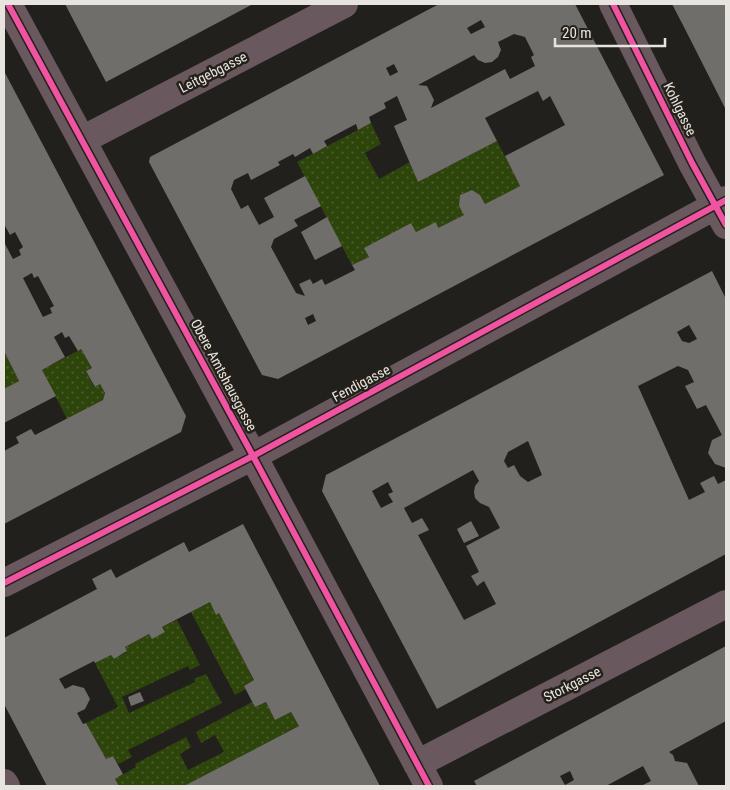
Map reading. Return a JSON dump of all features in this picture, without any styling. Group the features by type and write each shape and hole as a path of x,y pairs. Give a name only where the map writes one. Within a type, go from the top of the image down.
{"street":[{"name":"Obere Amtshausgasse","path":"8,4 253,456 423,775"},
{"name":"Leitgebgasse","path":"82,140 344,4"},
{"name":"Kohlgasse","path":"613,4 692,163 723,210"},
{"name":"Fendigasse","path":"4,583 253,456 723,210"},
{"name":"Storkgasse","path":"423,775 726,604"}],"green space":[{"path":"371,123 381,144 365,153 379,179 410,162 418,182 497,141 520,186 485,204 480,195 472,190 460,195 464,215 438,228 416,232 411,223 365,248 369,257 352,265 297,162"},
{"path":"81,349 92,368 86,371 94,387 100,384 105,393 103,400 67,419 42,370"},
{"path":"4,351 19,381 5,389 4,387"},
{"path":"210,602 216,614 219,613 254,680 244,686 246,689 235,695 191,612"},
{"path":"177,620 200,665 190,670 188,666 122,697 129,713 195,682 194,679 206,674 222,703 128,750 132,757 118,764 113,756 106,759 86,723 118,707 95,663 111,655 114,659 127,652 125,647 149,634 152,638 165,631 162,627"},
{"path":"252,702 255,707 266,702 275,719 291,712 299,726 184,786 119,786 115,779 136,767 135,764 186,737 191,747 180,754 188,770 224,752 215,735 201,743 196,732"}],"building":[{"path":"65,4 253,4 106,82"},
{"path":"439,4 575,4 664,175 278,379 262,375 149,162 150,157","holes":["481,20 485,27 471,34 467,28","514,34 525,37 534,55 531,57 535,66 510,79 505,69 431,108 434,100 427,86 418,85 474,55 478,60 485,63 492,62 498,57 501,50 498,42","394,64 398,72 390,76 386,68","538,91 543,101 550,96 565,125 505,156 520,186 485,204 480,195 472,190 460,195 459,206 464,215 438,228 436,222 416,232 411,223 364,248 369,257 352,265 355,270 325,285 322,279 313,284 310,279 299,284 305,296 296,293 271,247 274,239 298,226 294,220 321,206 305,176 264,198 274,217 259,225 248,205 241,209 231,189 234,180 248,173 251,180 280,165 278,162 293,154 295,157 310,148 313,154 327,146 324,141 356,124 358,130 371,123 369,117 386,108 384,103 397,96 407,120 394,126 418,182 497,141 485,118","313,314 316,321 308,325 305,318"]},
{"path":"672,4 726,4 726,110 685,29"},
{"path":"4,71 186,416 181,432 4,524 4,451 19,443 16,437 31,429 35,435 103,400 105,393 100,384 95,387 86,371 92,368 81,349 78,351 69,336 65,338 62,332 54,337 65,357 42,370 56,396 4,423 4,389 19,381 4,351 4,242 13,259 21,255 19,250 23,247 15,232 10,235 4,224","holes":["32,273 34,278 38,276 54,306 50,308 52,313 43,317 23,278"]},
{"path":"327,217 342,246 315,260 301,232"},
{"path":"712,271 726,299 726,468 715,464 708,453 712,440 722,435 706,405 697,409 685,386 694,382 688,370 678,366 638,386 689,500 705,492 700,483 714,476 718,484 726,480 726,554 437,709 322,491 326,475","holes":["689,325 697,339 689,343 682,341 677,332","528,441 542,475 528,482 520,476 514,465 508,468 504,461 508,452","473,470 479,481 475,486 475,498 480,503 489,507 500,528 466,546 479,572 471,576 477,586 484,581 496,604 464,620 418,535 429,530 422,518 412,523 404,508","388,482 393,492 388,494 393,502 381,508 372,491"]},
{"path":"471,521 479,536 464,543 457,529"},
{"path":"243,524 380,786 184,786 299,726 291,712 275,720 266,702 255,707 244,686 254,680 219,613 216,615 210,602 162,627 165,632 152,639 149,634 125,647 127,651 114,659 111,655 95,663 94,661 59,679 65,689 73,685 84,688 90,699 85,709 77,713 83,724 86,723 106,759 113,756 123,774 115,779 119,786 47,786 4,704 4,638 97,589 92,579 111,569 116,578 184,542 189,552"},
{"path":"726,646 726,721 669,752 673,755 675,761 687,763 699,786 641,786 651,781 643,766 606,786 477,786 474,781","holes":["570,771 574,780 565,785 560,776"]},
{"path":"140,692 144,701 131,706 128,697"}],"cycle path":[{"path":"8,4 429,786"},
{"path":"613,4 692,163 726,225"},
{"path":"4,583 253,456 726,200"}]}
